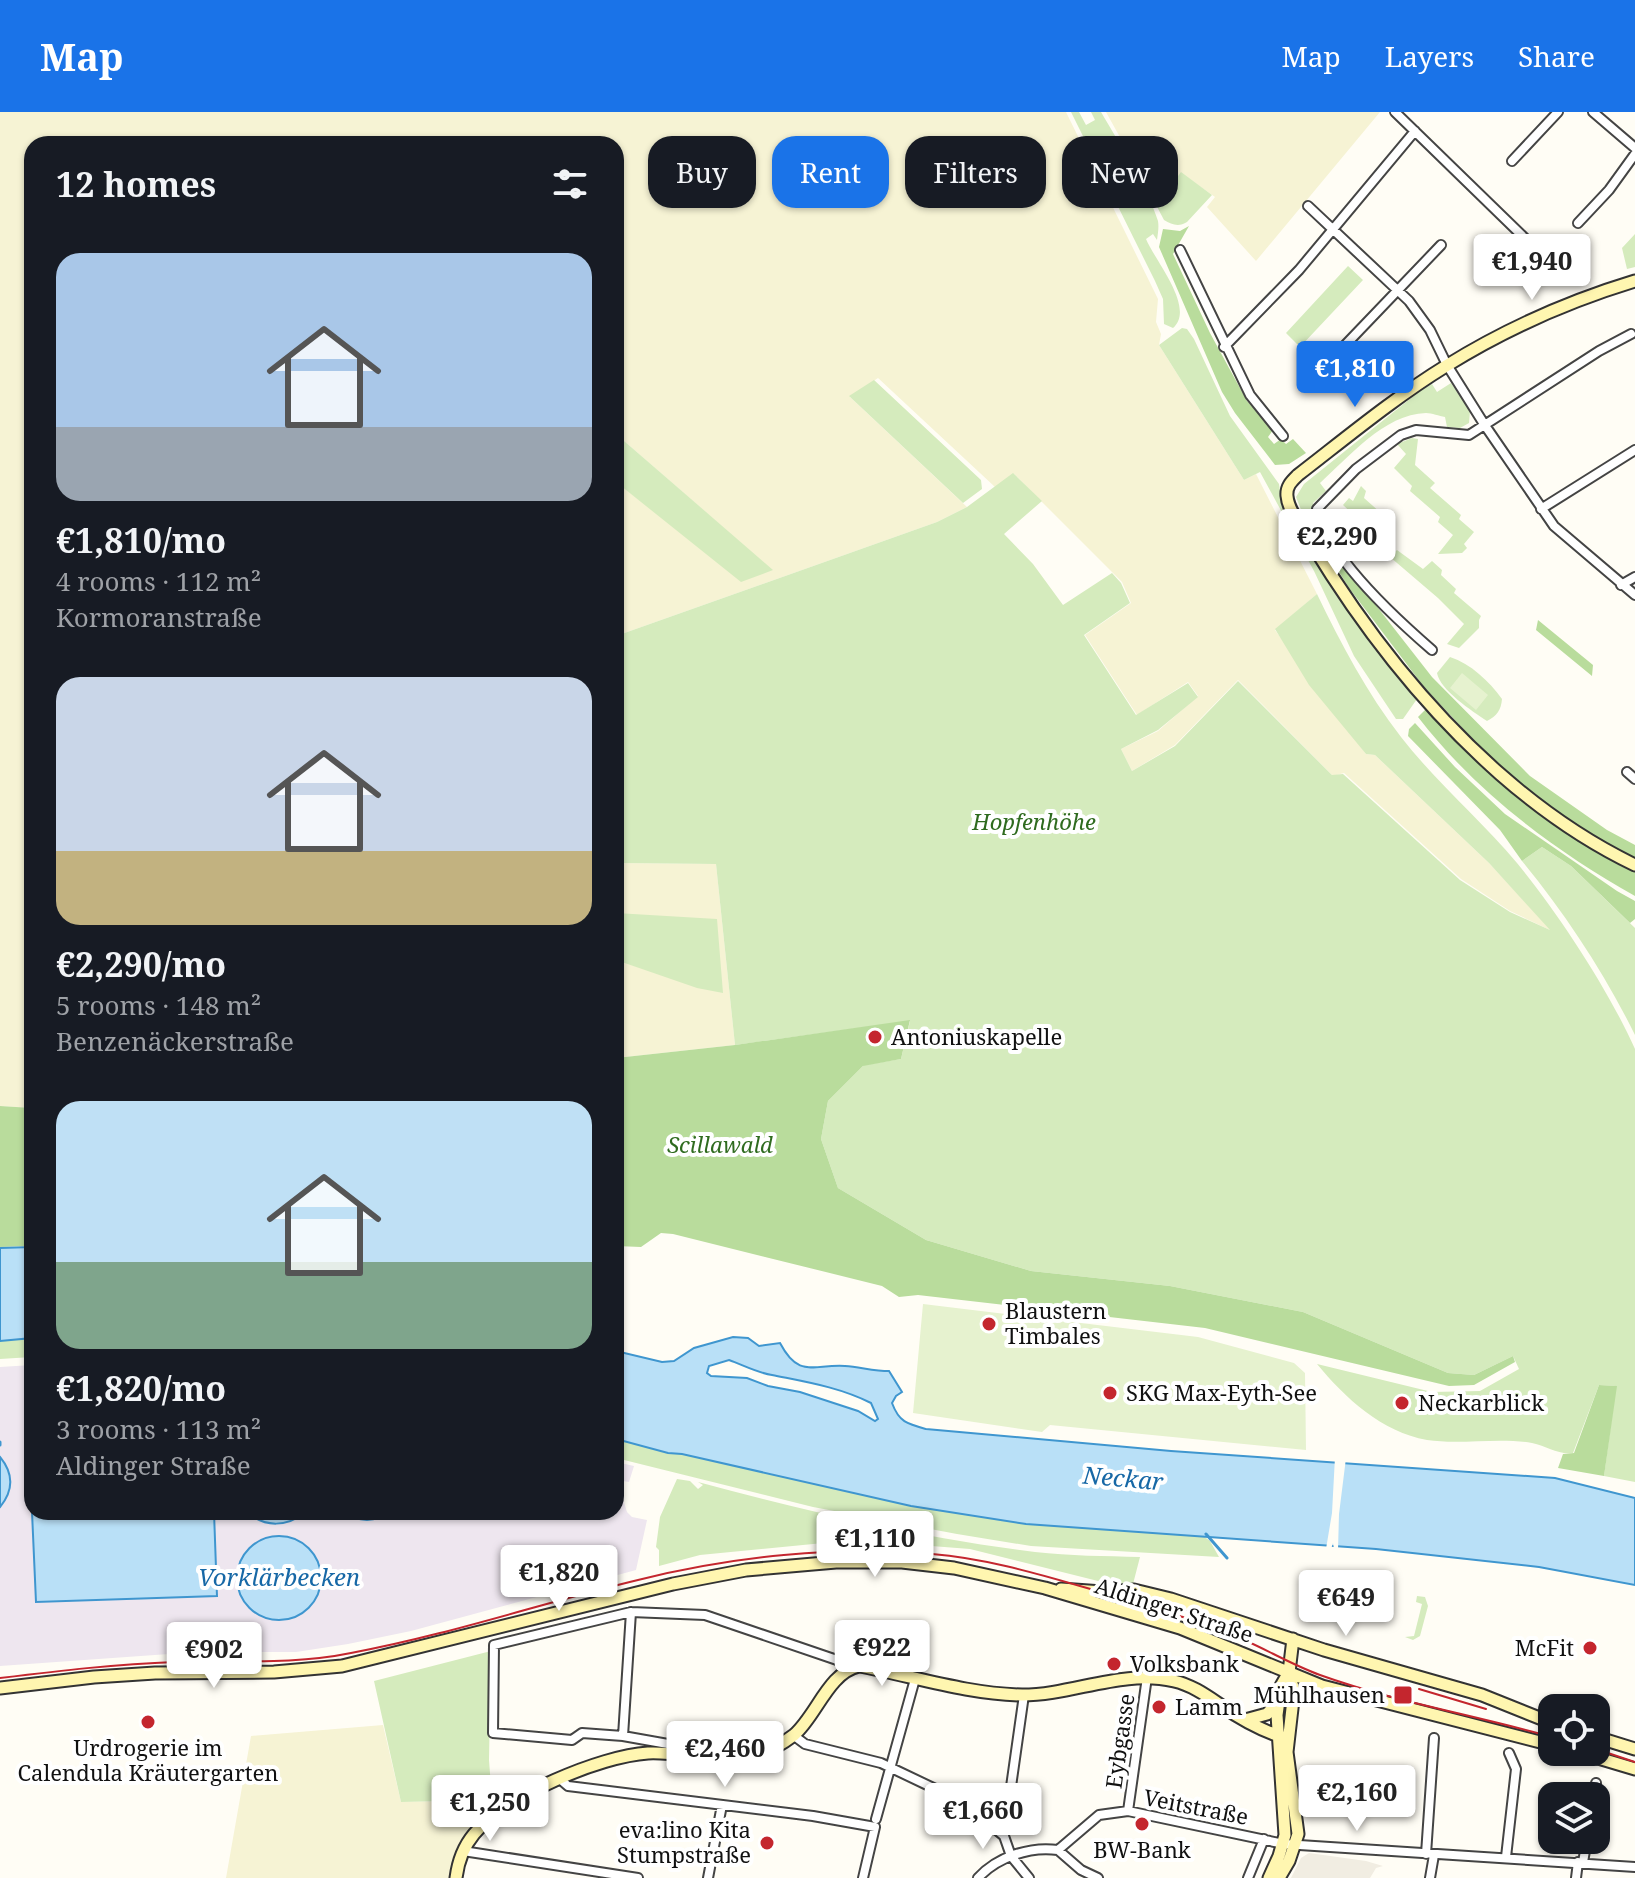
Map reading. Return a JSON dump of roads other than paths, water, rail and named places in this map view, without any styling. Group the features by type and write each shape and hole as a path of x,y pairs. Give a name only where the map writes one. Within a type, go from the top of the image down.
{"main road":[{"path":"1635,281 1562,307 1447,365 1298,475 1287,491 1295,514 1334,579 1377,640 1427,701 1500,773 1561,823 1635,865"},
{"name":"Aldinger Straße","path":"0,1688 155,1673 274,1672 342,1666 673,1584 765,1567 836,1562 902,1562 979,1572 1045,1588 1180,1628 1318,1684 1538,1741"},
{"name":"Aldinger Straße","path":"1045,1588 1152,1593 1482,1695 1538,1717"},
{"path":"1282,1737 1294,1691 1289,1672 1293,1639"},
{"path":"456,1878 463,1851 474,1834 503,1808 592,1765 624,1757 650,1753 728,1760 762,1753 793,1735 849,1668 859,1666 972,1690 1024,1695 1127,1678 1176,1681 1282,1737"},
{"path":"1279,1878 1298,1823 1282,1737 1279,1700 1281,1686 1289,1672"},
{"path":"1294,1691 1318,1684"},
{"path":"1245,1720 1267,1714 1279,1700"},
{"path":"1610,1741 1635,1749"},
{"path":"1610,1762 1635,1769"},
{"path":"1269,1878 1290,1844"}],"street":[{"path":"1395,112 1541,254"},
{"path":"1512,161 1558,112"},
{"path":"1578,223 1609,190 1635,151 1593,112"},
{"path":"1224,347 1299,270 1415,131"},
{"path":"1308,206 1409,301 1430,330 1447,365 1484,424 1554,526 1635,595"},
{"path":"1329,362 1441,245"},
{"path":"1180,250 1224,347 1250,395 1283,436"},
{"path":"1432,650 1363,586 1327,532 1317,509 1356,469 1401,435 1416,430 1469,435 1631,334"},
{"path":"1541,509 1635,450"},
{"path":"1621,585 1635,577"},
{"path":"1627,772 1635,779"},
{"path":"623,1736 631,1612"},
{"path":"701,1757 696,1749 623,1736 582,1733 572,1740 493,1733 494,1645 631,1612 705,1615 837,1660 849,1668"},
{"name":"Eybgasse","path":"1128,1811 1147,1677"},
{"path":"863,1878 915,1679"},
{"path":"1024,1695 1004,1836 1011,1856 1029,1878"},
{"path":"793,1735 805,1744 881,1763 946,1794"},
{"path":"1430,1878 1434,1738"},
{"path":"1506,1857 1516,1769 1509,1753"},
{"path":"561,1780 568,1786 876,1823"},
{"path":"963,1803 1004,1836"},
{"path":"708,1878 722,1805"},
{"name":"Veitstraße","path":"1058,1850 1099,1815 1128,1811 1290,1844 1635,1867"},
{"path":"1248,1878 1264,1839"},
{"path":"978,1878 990,1866 1011,1856 1047,1848 1058,1850 1081,1870 1098,1878"},
{"path":"463,1851 638,1878"},
{"path":"1576,1878 1583,1854"}],"water":[{"path":"24,1247 24,1339 0,1341 0,1248"},
{"name":"Neckar","path":"733,1337 748,1338 759,1346 780,1343 800,1366 845,1366 889,1371 902,1392 892,1403 898,1414 909,1424 926,1429 1171,1451 1555,1478 1635,1498 1635,1585 1539,1567 1376,1549 1026,1524 911,1506 624,1441 624,1353 662,1362 674,1361 694,1348","holes":["729,1360 761,1373 859,1397 871,1403 878,1419 875,1421 858,1411 800,1392 747,1378 711,1376 707,1373 709,1366"]},
{"path":"0,1457 10,1476 10,1488 0,1507"},
{"path":"32,1520 214,1520 217,1596 36,1602"},
{"path":"259,1520 293,1520 276,1524"},
{"name":"Vorklärbecken","path":"279,1536 295,1539 309,1548 318,1562 321,1578 318,1594 309,1608 295,1617 279,1620 263,1617 249,1608 240,1594 237,1578 240,1562 249,1548 263,1539"}],"waterway":[{"path":"1206,1534 1227,1558"}],"tram line":[{"path":"0,1678 131,1664 285,1661 329,1657 387,1646 602,1589 709,1565 821,1552 896,1552 969,1559 1062,1581 1207,1625 1348,1685 1538,1733"},
{"path":"1419,1689 1486,1709"},
{"path":"1610,1754 1635,1762"}],"place":[{"name":"Antoniuskapelle","path":"875,1037"},
{"name":"Blaustern Timbales","path":"989,1324"},
{"name":"SKG Max-Eyth-See","path":"1110,1393"},
{"name":"Neckarblick","path":"1402,1403"},
{"name":"McFit","path":"1590,1648"},
{"name":"Volksbank","path":"1114,1664"},
{"name":"Mühlhausen","path":"1403,1695"},
{"name":"Lamm","path":"1159,1707"},
{"name":"Urdrogerie im Calendula Kräutergarten","path":"148,1722"},
{"name":"BW-Bank","path":"1142,1824"},
{"name":"eva:lino Kita Stumpstraße","path":"767,1843"}],"park label":[{"name":"Hopfenhöhe","path":"1034,822"},
{"name":"Scillawald","path":"720,1145"}]}
